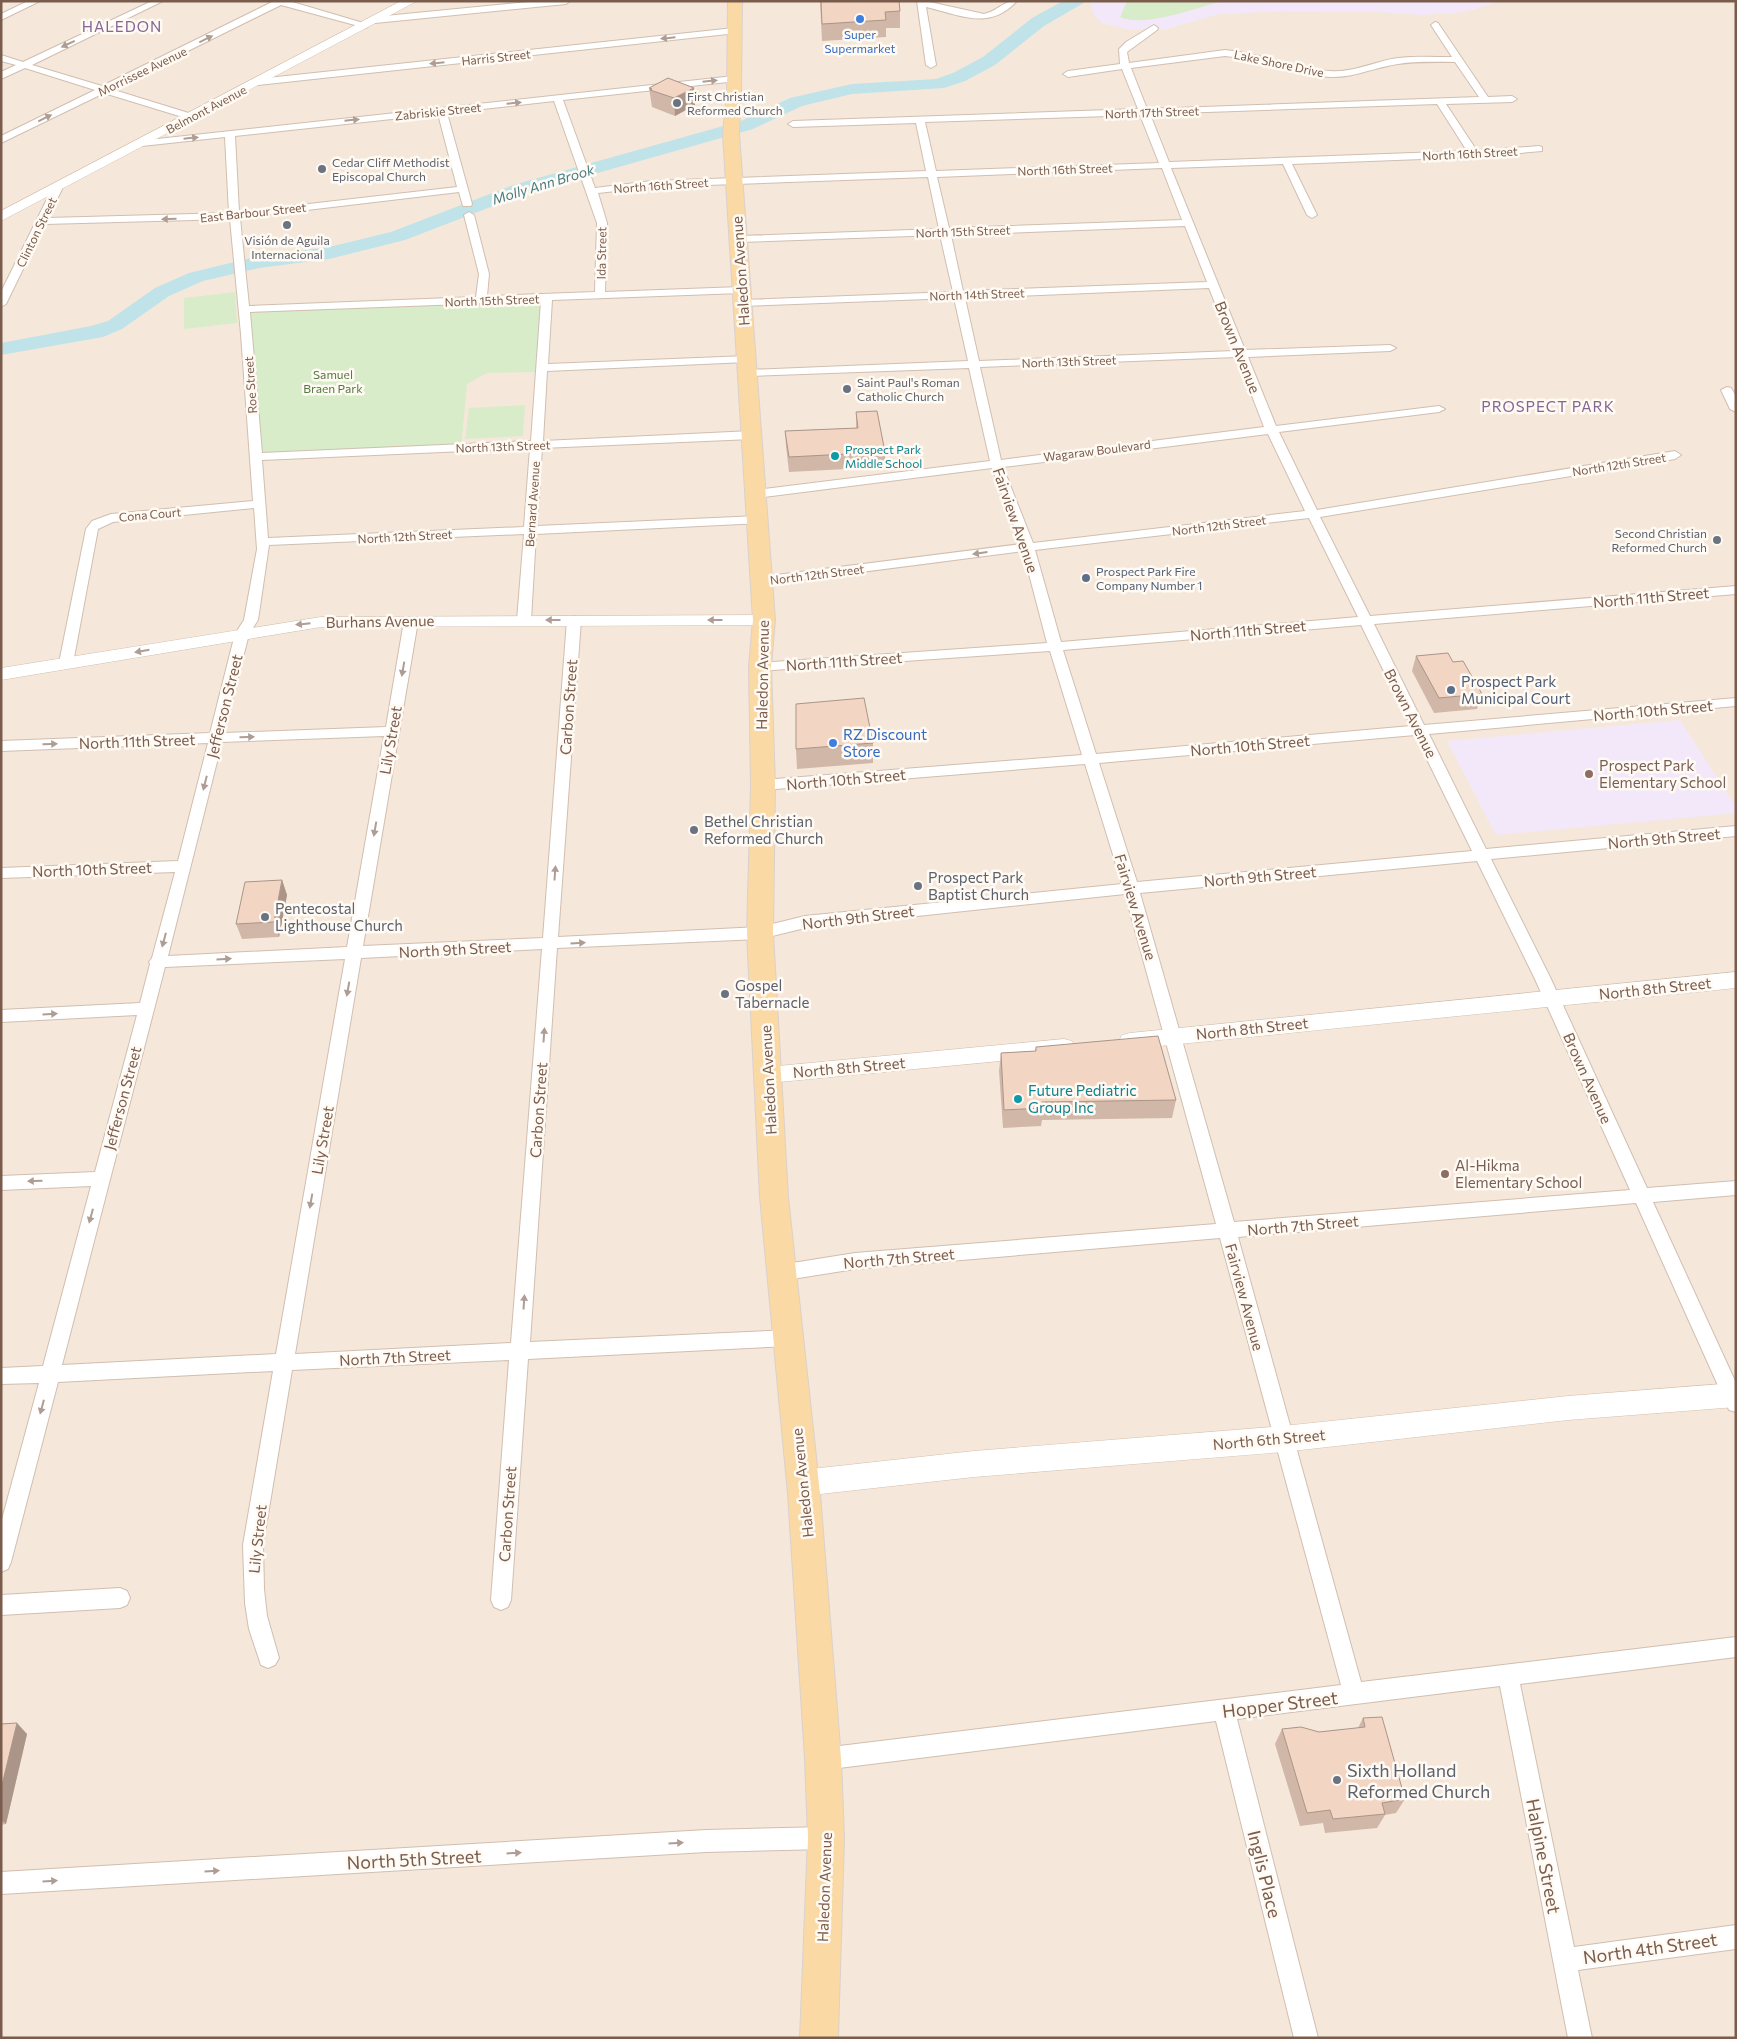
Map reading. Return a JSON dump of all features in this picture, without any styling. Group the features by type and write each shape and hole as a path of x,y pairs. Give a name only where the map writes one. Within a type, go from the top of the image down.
{"main road":[{"name":"Belmont Avenue","path":"1,217 411,1"},
{"name":"Haledon Avenue","path":"735,1 731,130 764,620 760,667 763,785 760,933 774,1197 802,1483 823,1759 826,1838 819,2038"},
{"name":"North 6th Street","path":"802,1483 974,1464 1283,1439 1568,1408 1734,1398"}],"street":[{"path":"1,16 36,1"},
{"path":"1,76 159,1"},
{"path":"281,2 370,23 566,1"},
{"path":"931,65 925,20 920,2 984,17 996,14 1013,1"},
{"name":"Morrissee Avenue","path":"1,140 281,2"},
{"path":"1435,25 1485,100"},
{"path":"1125,66 1122,51 1154,28"},
{"name":"Harris Street","path":"258,82 734,31"},
{"name":"Lake Shore Drive","path":"1068,74 1231,53 1312,73 1342,74 1398,61 1458,59"},
{"path":"1,58 192,117"},
{"name":"Brown Avenue","path":"1125,66 1271,429 1552,998 1640,1196 1734,1398"},
{"name":"Zabriskie Street","path":"142,143 734,79"},
{"name":"Ida Street","path":"558,98 602,223 600,296"},
{"name":"North 17th Street","path":"793,124 1441,103 1512,99"},
{"path":"1441,103 1474,154"},
{"path":"442,110 484,274 481,300"},
{"name":"Fairview Avenue","path":"920,120 996,463 1028,547 1055,646 1131,888 1174,1036 1354,1695"},
{"name":"Roe Street","path":"230,133 238,255 262,542 251,620 242,634"},
{"name":"North 16th Street","path":"592,191 652,184 734,180 1165,166 1474,154 1539,149"},
{"path":"1286,161 1312,215"},
{"name":"Clinton Street","path":"1,304 58,187"},
{"name":"East Barbour Street","path":"41,221 215,218 463,189"},
{"name":"North 15th Street","path":"739,239 1188,222"},
{"name":"North 14th Street","path":"742,297 959,295 1213,285"},
{"name":"North 15th Street","path":"244,309 600,296 742,297"},
{"name":"Bernard Avenue","path":"524,620 548,298"},
{"name":"North 13th Street","path":"747,366 974,364 1390,348"},
{"path":"542,368 747,366"},
{"path":"1727,390 1736,409"},
{"name":"Wagaraw Boulevard","path":"756,494 1439,409"},
{"name":"North 13th Street","path":"255,457 752,435"},
{"name":"North 12th Street","path":"761,581 1028,547 1313,514 1675,455"},
{"name":"Cona Court","path":"66,663 92,529 96,524 111,518 259,504"},
{"name":"North 12th Street","path":"262,542 758,520"},
{"name":"North 11th Street","path":"760,667 1055,646 1736,590"},
{"name":"Carbon Street","path":"500,1600 574,620"},
{"name":"Burhans Avenue","path":"1,674 321,622 764,620"},
{"name":"Lily Street","path":"268,1658 253,1599 253,1545 411,621"},
{"name":"Jefferson Street","path":"1,1562 157,962 184,866 242,634"},
{"name":"North 10th Street","path":"763,785 1090,759 1736,702"},
{"name":"North 11th Street","path":"1,746 392,731"},
{"name":"North 9th Street","path":"157,962 550,945 760,933 805,922 1131,888 1736,831"},
{"name":"North 10th Street","path":"1,873 184,866"},
{"name":"North 8th Street","path":"1115,1042 1736,980"},
{"path":"1,1016 145,1009"},
{"name":"North 8th Street","path":"768,1075 1085,1045"},
{"path":"1,1183 101,1179"},
{"name":"North 7th Street","path":"780,1272 855,1261 1736,1188"},
{"name":"North 7th Street","path":"1,1376 789,1338"},
{"path":"1,1605 120,1598"},
{"name":"Hopper Street","path":"823,1759 1354,1695 1736,1646"},
{"name":"Halpine Street","path":"1508,1675 1580,2038"},
{"name":"Inglis Place","path":"1224,1711 1306,2038"},
{"name":"North 5th Street","path":"1,1884 706,1841 826,1838"},
{"name":"North 4th Street","path":"1564,1960 1736,1937"}],"shaded area":[{"path":"1,1 1736,1 1736,2038 1,2038"},
{"path":"1094,1 1498,2 1465,12 1423,15 1378,12 1284,11 1219,14 1167,29 1130,30 1102,23 1094,15 1090,3"},
{"name":"Prospect Park Elementary School","path":"1680,720 1736,807 1736,813 1496,835 1447,741"}],"green space":[{"path":"1127,1 1222,1 1156,19 1130,20 1120,17"},
{"path":"235,292 237,323 184,329 184,298"},
{"name":"Samuel Braen Park","path":"548,298 542,372 487,373 467,384 461,449 255,459 245,309"},
{"path":"525,405 523,436 465,439 469,408"}],"building":[{"path":"821,1 899,1 900,11 885,12 886,20 822,24"},
{"path":"668,78 694,88 674,98 650,90 652,89 649,88"},
{"path":"877,411 885,452 789,457 785,431 858,428 856,412"},
{"path":"1448,653 1453,662 1463,661 1482,694 1439,698 1416,656"},
{"path":"864,698 873,743 796,749 796,704"},
{"path":"282,880 274,922 236,924 245,882"},
{"path":"1158,1036 1176,1100 1042,1102 1043,1108 1004,1110 1001,1053 1036,1051 1036,1047"},
{"name":"Sixth Holland Reformed Church","path":"1382,1717 1405,1799 1382,1803 1385,1814 1333,1819 1330,1810 1307,1813 1282,1729 1301,1727 1319,1732 1365,1727 1363,1718"},
{"path":"17,1723 1,1789 1,1724"}],"waterway":[{"name":"Molly Ann Brook","path":"1,349 95,332 115,325 162,292 196,277 259,262 329,253 398,236 520,189 747,125 796,102 852,89 938,84 959,77 989,61 1038,22 1076,1"}],"place":[{"name":"Super Supermarket","path":"860,19"},
{"name":"First Christian Reformed Church","path":"677,103"},
{"name":"Cedar Cliff Methodist Episcopal Church","path":"322,169"},
{"name":"Visión de Aguila Internacional","path":"287,225"},
{"name":"Saint Paul's Roman Catholic Church","path":"847,389"},
{"name":"Prospect Park Middle School","path":"835,456"},
{"name":"Second Christian Reformed Church","path":"1717,540"},
{"name":"Prospect Park Fire Company Number 1","path":"1086,578"},
{"name":"Prospect Park Municipal Court","path":"1451,690"},
{"name":"RZ Discount Store","path":"833,743"},
{"name":"Prospect Park Elementary School","path":"1589,774"},
{"name":"Bethel Christian Reformed Church","path":"694,830"},
{"name":"Prospect Park Baptist Church","path":"918,886"},
{"name":"Pentecostal Lighthouse Church","path":"265,917"},
{"name":"Gospel Tabernacle","path":"725,994"},
{"name":"Future Pediatric Group Inc","path":"1018,1099"},
{"name":"Al-Hikma Elementary School","path":"1445,1174"},
{"name":"Sixth Holland Reformed Church","path":"1337,1780"}],"district":[{"name":"HALEDON","path":"122,26"},
{"name":"PROSPECT PARK","path":"1548,406"}]}
